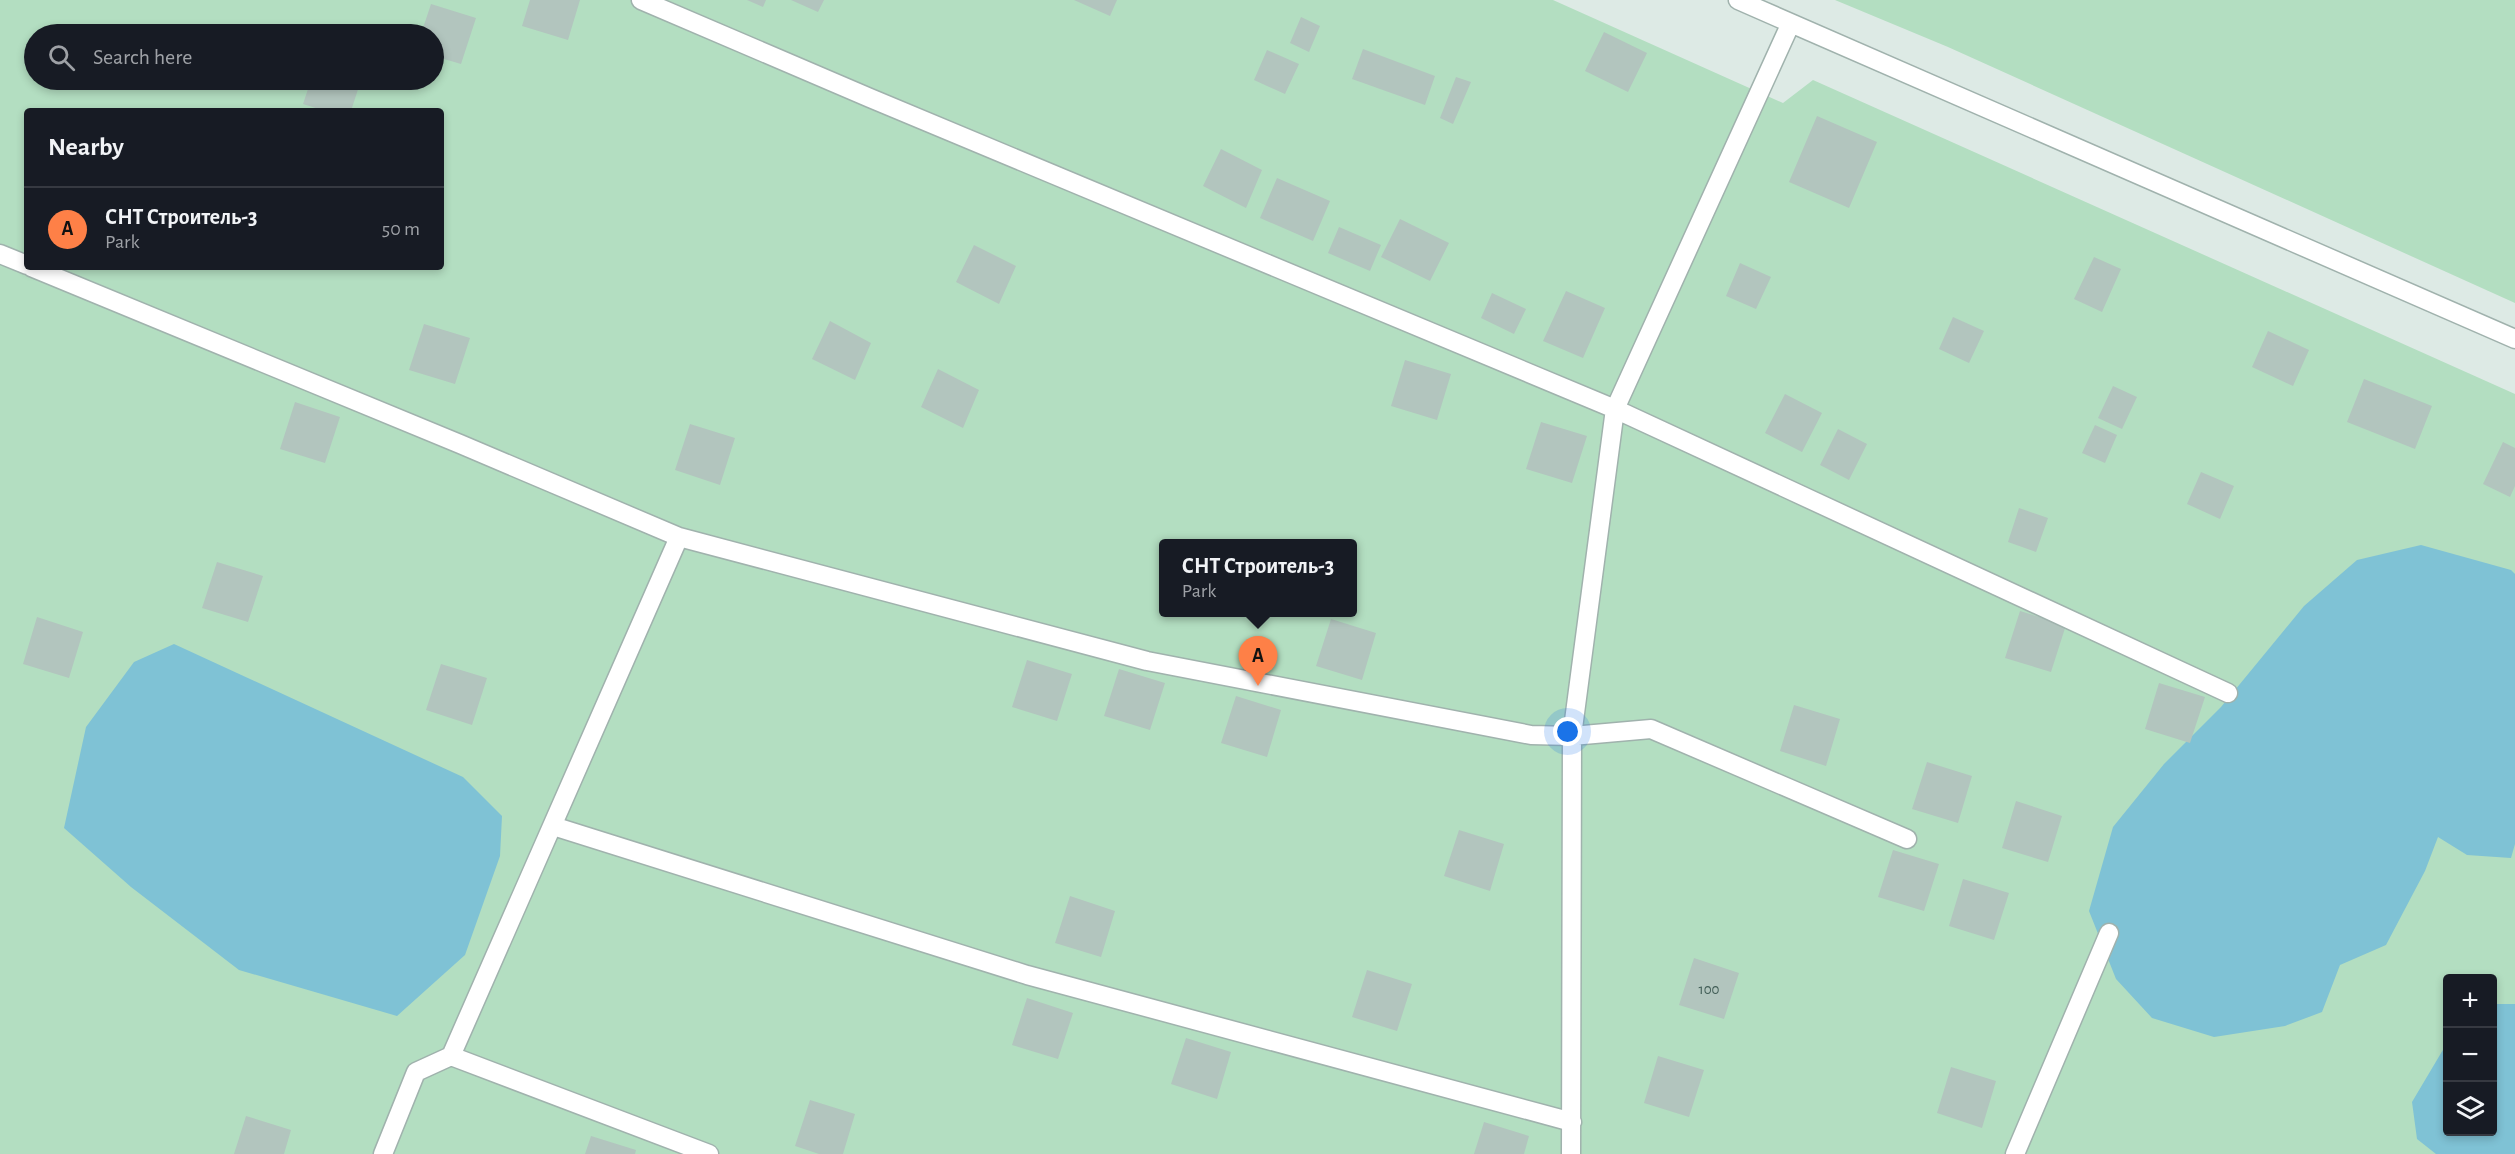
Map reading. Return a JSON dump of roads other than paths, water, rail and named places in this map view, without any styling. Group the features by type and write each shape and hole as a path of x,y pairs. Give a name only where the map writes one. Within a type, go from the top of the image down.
{"street":[{"path":"641,0 1615,409 2228,693"},
{"path":"1738,0 1790,25 2515,339"},
{"path":"1570,1154 1572,1122 1572,736 1615,409 1790,25"},
{"path":"0,254 24,264"},
{"path":"39,270 449,439 679,537 1147,661 1531,735 1572,736 1651,729 1907,839"},
{"path":"383,1154 416,1072 451,1056 679,537"},
{"path":"553,826 1027,975 1572,1122"},
{"path":"2015,1154 2109,933"},
{"path":"451,1056 709,1154"}],"water":[{"path":"2421,545 2511,570 2515,574 2515,844 2511,858 2467,855 2438,837 2425,871 2386,945 2340,965 2322,1012 2285,1026 2214,1037 2152,1018 2116,979 2089,911 2113,827 2164,764 2221,707 2304,606 2357,560"},
{"path":"174,644 463,777 502,816 500,856 465,955 397,1016 239,970 131,887 64,828 86,727 134,662"},
{"path":"2497,1004 2515,1004 2515,1154 2436,1154 2417,1139 2412,1102 2443,1050 2443,1136 2497,1136"}],"place":[{"name":"СНТ Строитель-3","path":"1258,686"}]}
